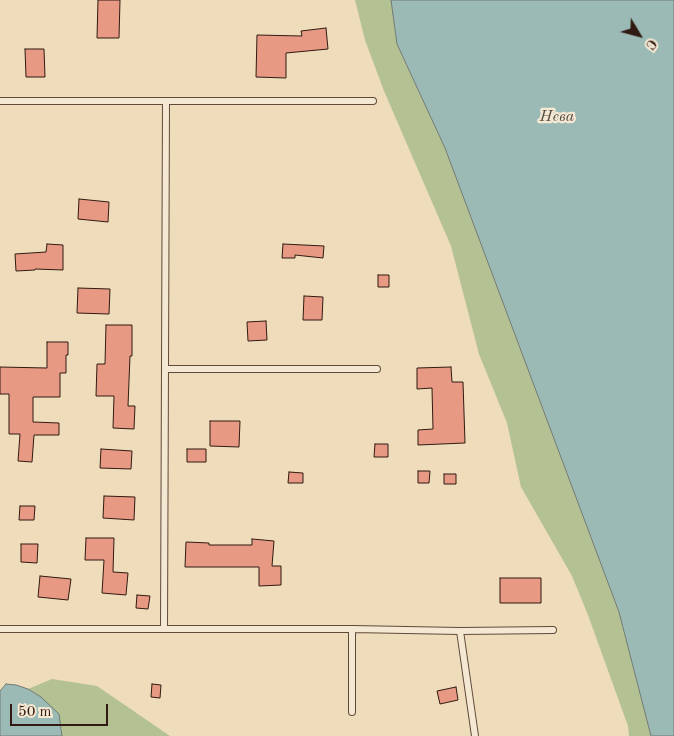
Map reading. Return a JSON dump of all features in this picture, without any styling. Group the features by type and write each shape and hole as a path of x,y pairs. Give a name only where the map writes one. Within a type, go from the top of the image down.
{"lane":[{"path":"0,101 373,101"},
{"path":"164,629 166,101"},
{"path":"165,369 377,369"},
{"path":"0,629 553,630"},
{"path":"352,629 352,712"},
{"path":"460,631 475,736"}],"green space":[{"path":"355,0 391,0 397,44 445,148 619,612 651,736 629,736 628,726 572,576 521,487 507,423 479,354 451,246 384,91 365,40"},
{"path":"52,679 97,686 170,736 62,736 62,729 41,697 28,689"}],"water":[{"name":"Нева","path":"391,0 674,0 674,736 651,736 619,612 445,148 397,44"},
{"path":"6,684 28,689 41,697 59,714 62,736 0,736 0,691"}],"building":[{"path":"98,0 120,0 119,38 97,38"},
{"path":"326,28 328,49 286,53 286,78 256,77 257,35 302,36 301,31"},
{"path":"25,49 44,49 45,77 26,77"},
{"path":"79,199 109,202 108,222 78,219"},
{"path":"47,244 63,245 63,270 35,269 16,271 15,254 46,252"},
{"path":"283,244 324,246 323,258 295,255 295,258 282,258"},
{"path":"378,275 389,275 389,287 378,287"},
{"path":"78,288 110,289 109,314 77,313"},
{"path":"304,296 323,297 322,320 303,320"},
{"path":"266,321 267,340 248,341 247,322"},
{"path":"106,325 132,325 132,356 130,356 128,406 135,406 134,429 113,428 114,396 96,396 97,364 105,364"},
{"path":"47,342 68,342 66,373 60,373 60,397 33,397 33,422 59,423 59,435 34,435 32,462 18,461 20,434 9,434 9,394 0,394 0,367 47,368"},
{"path":"451,367 452,382 463,382 465,443 418,445 418,430 433,429 432,388 417,389 417,368"},
{"path":"210,421 240,421 239,447 210,446"},
{"path":"375,444 388,444 388,457 374,457"},
{"path":"101,449 132,451 131,469 100,468"},
{"path":"187,449 206,449 206,462 187,462"},
{"path":"418,471 430,471 429,483 418,483"},
{"path":"289,472 303,473 303,483 288,483"},
{"path":"444,474 456,474 456,484 444,484"},
{"path":"104,496 135,497 134,520 103,518"},
{"path":"20,506 35,506 34,520 19,520"},
{"path":"86,538 114,538 113,572 128,573 126,595 102,593 104,560 85,560"},
{"path":"252,539 274,541 272,566 281,566 281,585 259,586 259,567 185,567 186,542 209,543 209,545 252,545"},
{"path":"21,544 38,544 37,563 21,562"},
{"path":"40,576 71,579 68,600 38,597"},
{"path":"500,578 541,578 541,603 500,603"},
{"path":"137,595 150,596 148,609 136,608"},
{"path":"152,684 161,685 160,698 151,697"},
{"path":"456,687 458,700 440,704 437,691"}]}
